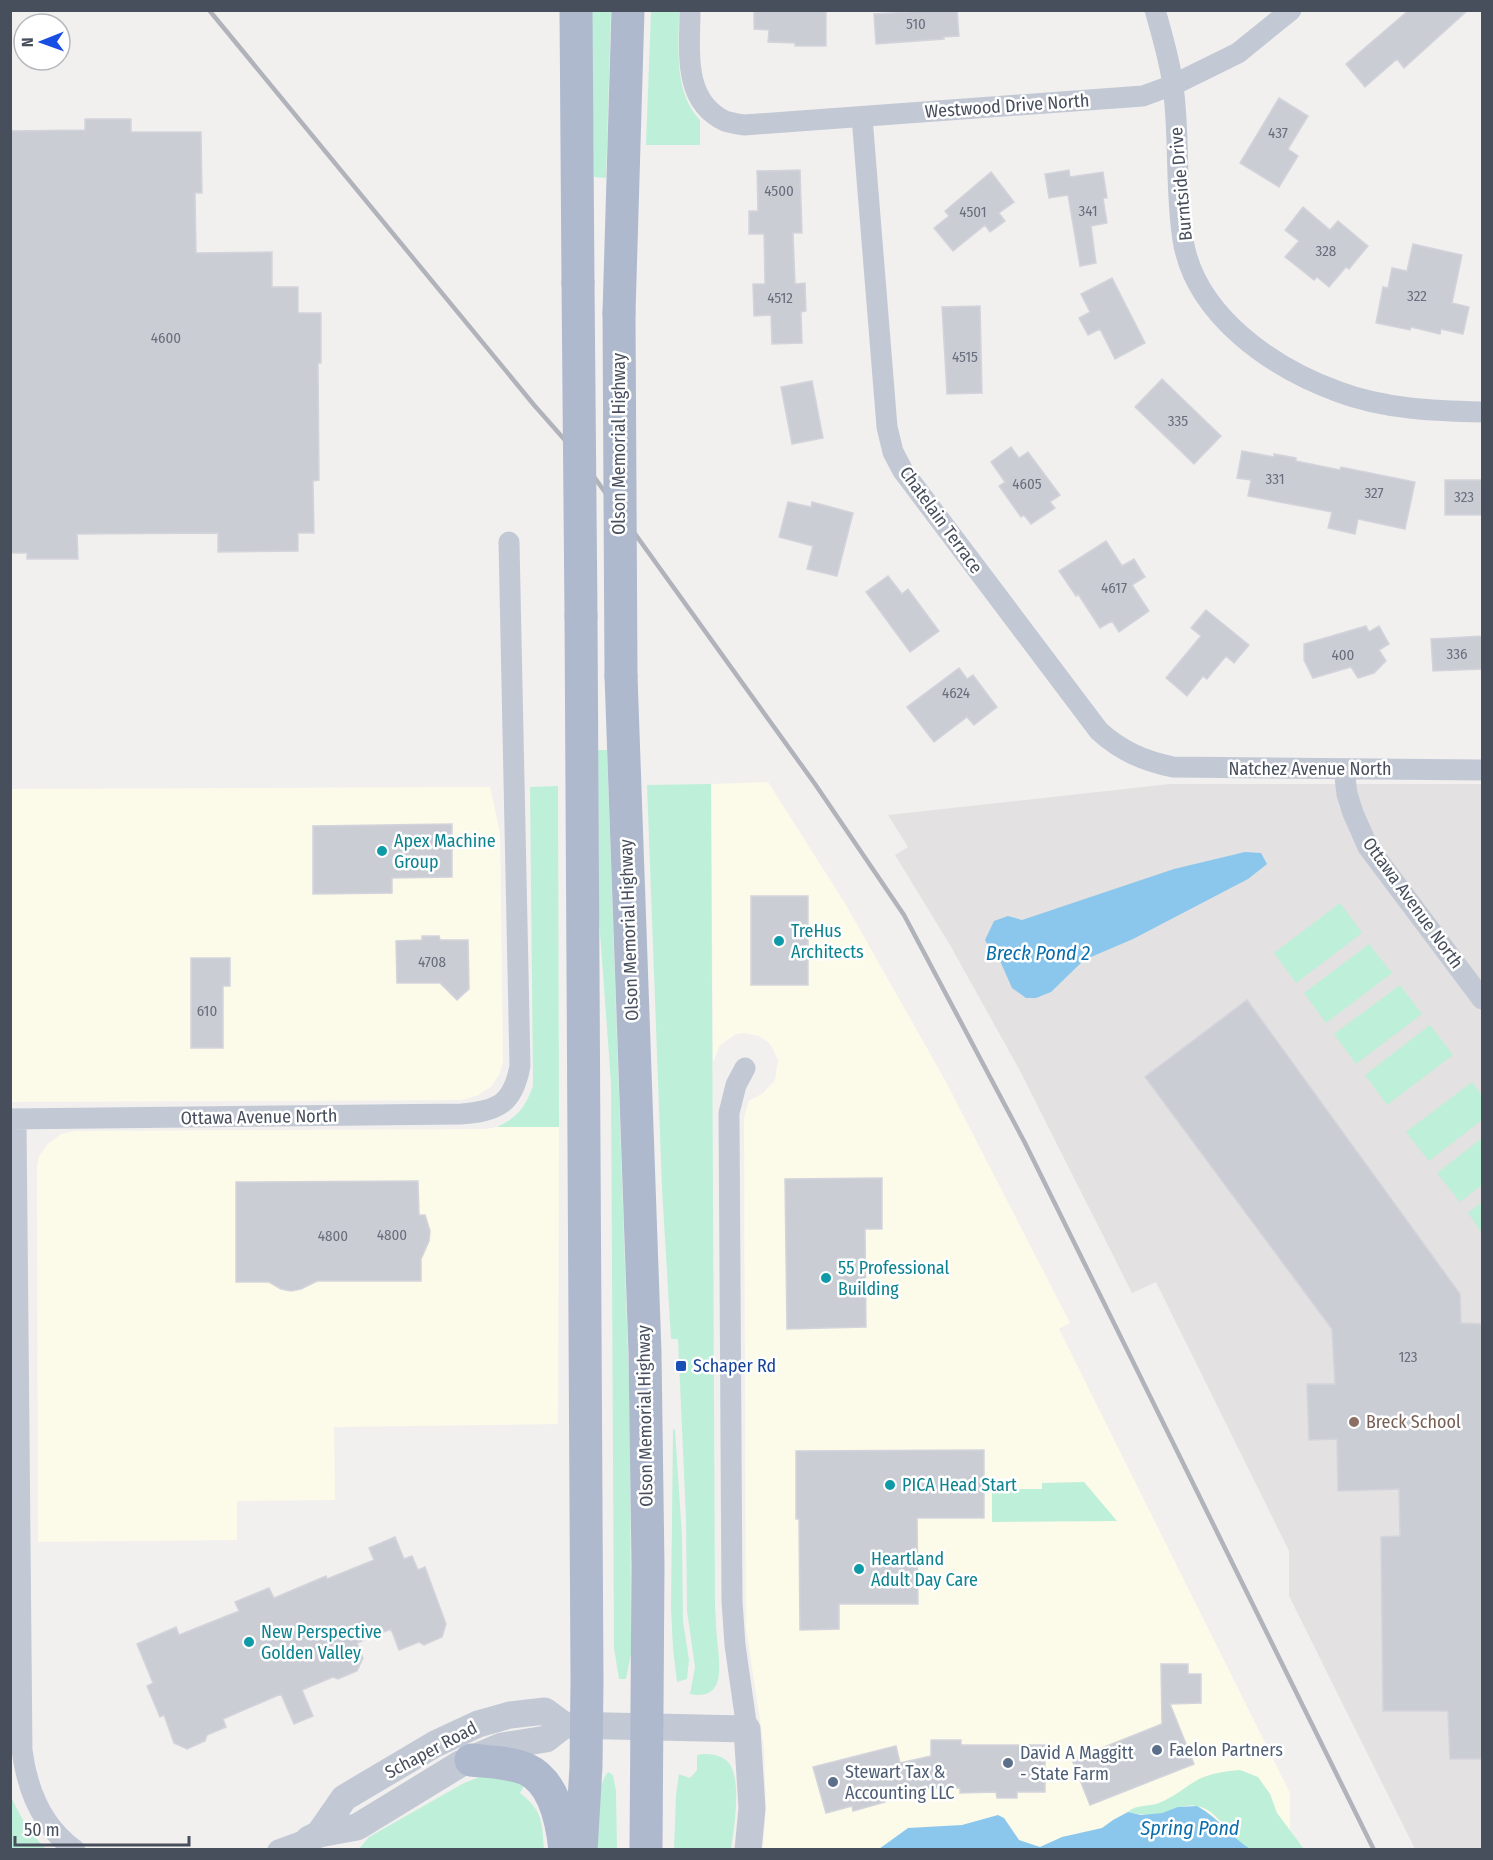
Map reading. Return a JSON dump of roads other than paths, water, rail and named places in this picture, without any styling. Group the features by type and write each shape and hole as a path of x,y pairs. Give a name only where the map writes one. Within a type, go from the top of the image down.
{"main road":[{"path":"576,10 581,616 575,1725 580,1850"},
{"name":"Olson Memorial Highway","path":"628,10 619,313 621,676 645,1353 646,1850"},
{"path":"471,1760 507,1764 527,1770 536,1776 545,1786 560,1815 565,1850"}],"street":[{"name":"Westwood Drive North","path":"690,10 691,70 694,88 704,106 725,121 744,125 1143,96 1173,85 1238,52 1291,10"},
{"name":"Burntside Drive","path":"1155,10 1173,85 1184,241 1192,272 1209,301 1260,351 1298,375 1341,393 1431,411 1482,412"},
{"name":"Chatelain Terrace","path":"862,117 887,427 893,452 903,471 1087,718 1112,743 1138,758"},
{"name":"Ottawa Avenue North","path":"13,1119 461,1114 482,1112 505,1102 517,1081 520,1066 509,542"},
{"name":"Natchez Avenue North","path":"1138,758 1173,767 1482,770"},
{"name":"Ottawa Avenue North","path":"1344,769 1347,794 1368,847 1482,999"},
{"path":"745,1068 736,1085 729,1113 732,1600 735,1645 747,1729 752,1808 748,1850"},
{"path":"13,1119 22,1750 26,1776 38,1807 57,1834 75,1850"},
{"name":"Schaper Road","path":"313,1841 344,1798 455,1733 510,1715 545,1711 575,1725 747,1729"},
{"name":"Schaper Road","path":"278,1850 357,1827 447,1772 471,1760 502,1746 546,1739 575,1725"}],"water":[{"name":"Breck Pond 2","path":"1245,852 1261,853 1267,864 1248,879 1133,939 1084,960 1051,992 1036,998 1026,998 1012,988 1001,963 985,940 994,921 1008,916 1022,920 1174,869"},
{"name":"Spring Pond","path":"1197,1806 1250,1849 879,1849 908,1828 962,1825 998,1815 1004,1818 1019,1840 1040,1847 1062,1837 1102,1828 1128,1812 1141,1815 1162,1813 1178,1807"}],"railway":[{"path":"209,10 534,405 579,456 815,784 904,915 1025,1143 1374,1850"}],"place":[{"name":"Apex Machine Group","path":"382,851"},
{"name":"TreHus Architects","path":"779,941"},
{"name":"55 Professional Building","path":"826,1278"},
{"name":"Schaper Rd","path":"681,1366"},
{"name":"Breck School","path":"1354,1422"},
{"name":"PICA Head Start","path":"890,1485"},
{"name":"Heartland Adult Day Care","path":"859,1569"},
{"name":"New Perspective Golden Valley","path":"249,1642"},
{"name":"Faelon Partners","path":"1157,1750"},
{"name":"David A Maggitt - State Farm","path":"1008,1763"},
{"name":"Stewart Tax & Accounting LLC","path":"833,1782"}]}
